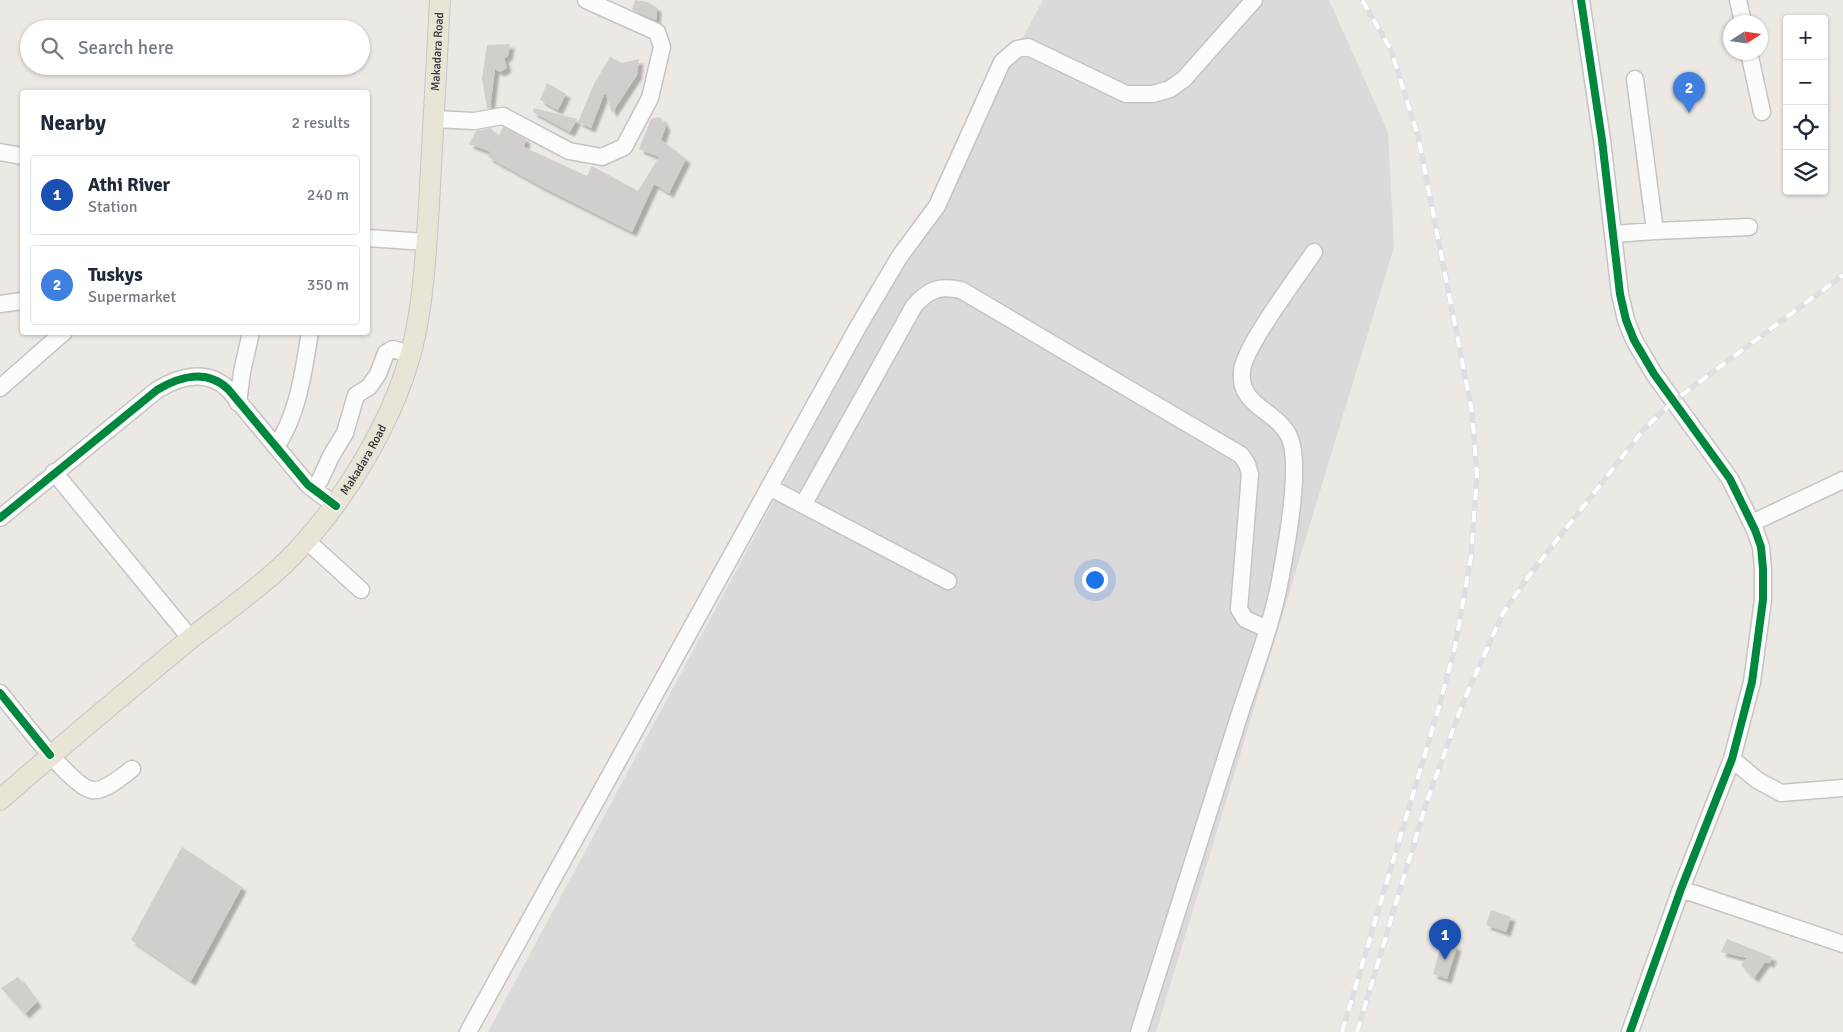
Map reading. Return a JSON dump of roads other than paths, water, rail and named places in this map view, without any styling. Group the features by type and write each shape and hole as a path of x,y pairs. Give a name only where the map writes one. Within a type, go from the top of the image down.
{"main road":[{"name":"Makadara Road","path":"0,800 50,755 191,639 249,595 285,563 336,506 371,447 402,378 410,354 419,313 426,242 440,0"}],"street":[{"path":"434,119 474,121 503,116 569,151 602,158 624,147 650,98 662,46 657,32 586,0"},
{"path":"468,1032 886,279 937,206 1002,62 1009,53 1028,47 1126,94 1153,94 1170,89 1184,79 1254,0"},
{"path":"1581,0 1620,294 1634,340 1654,374 1730,479 1752,523 1761,547 1763,600 1752,682 1732,759 1681,889 1630,1032"},
{"path":"1738,0 1741,15"},
{"path":"1752,60 1762,112"},
{"path":"1635,79 1655,231"},
{"path":"0,152 20,156"},
{"path":"1613,234 1748,227"},
{"path":"370,238 426,242"},
{"path":"1139,1032 1281,577 1294,476 1292,449 1289,436 1282,426 1249,399 1241,384 1242,368 1252,345 1314,252"},
{"path":"803,505 914,306 925,294 937,288 949,287 961,290 1241,455 1247,464 1250,474 1239,609 1245,619 1266,629"},
{"path":"0,304 20,302"},
{"path":"0,388 61,335"},
{"path":"238,403 242,372 250,335"},
{"path":"276,447 288,429 295,409 309,335"},
{"path":"320,480 331,456 346,433 356,395 369,386 378,374 386,353 393,350 410,354"},
{"path":"0,518 54,472 157,390 175,380 194,376 211,377 220,381 308,485 336,506"},
{"path":"54,472 191,639"},
{"path":"1752,523 1843,480"},
{"path":"769,487 948,581"},
{"path":"306,540 361,590"},
{"path":"0,693 50,755 85,788 93,791 101,789 132,769"},
{"path":"1732,759 1757,780 1781,792 1843,788"},
{"path":"1681,889 1843,944"}],"railway":[{"path":"1342,1032 1439,707 1455,647 1471,557 1477,475 1472,412 1418,136 1391,50 1362,0"},
{"path":"1357,1032 1426,804 1462,705 1503,613 1531,573 1645,428 1674,401 1843,275"}],"place":[{"name":"Tuskys","path":"1689,113"},
{"name":"Athi River","path":"1445,960"}]}
